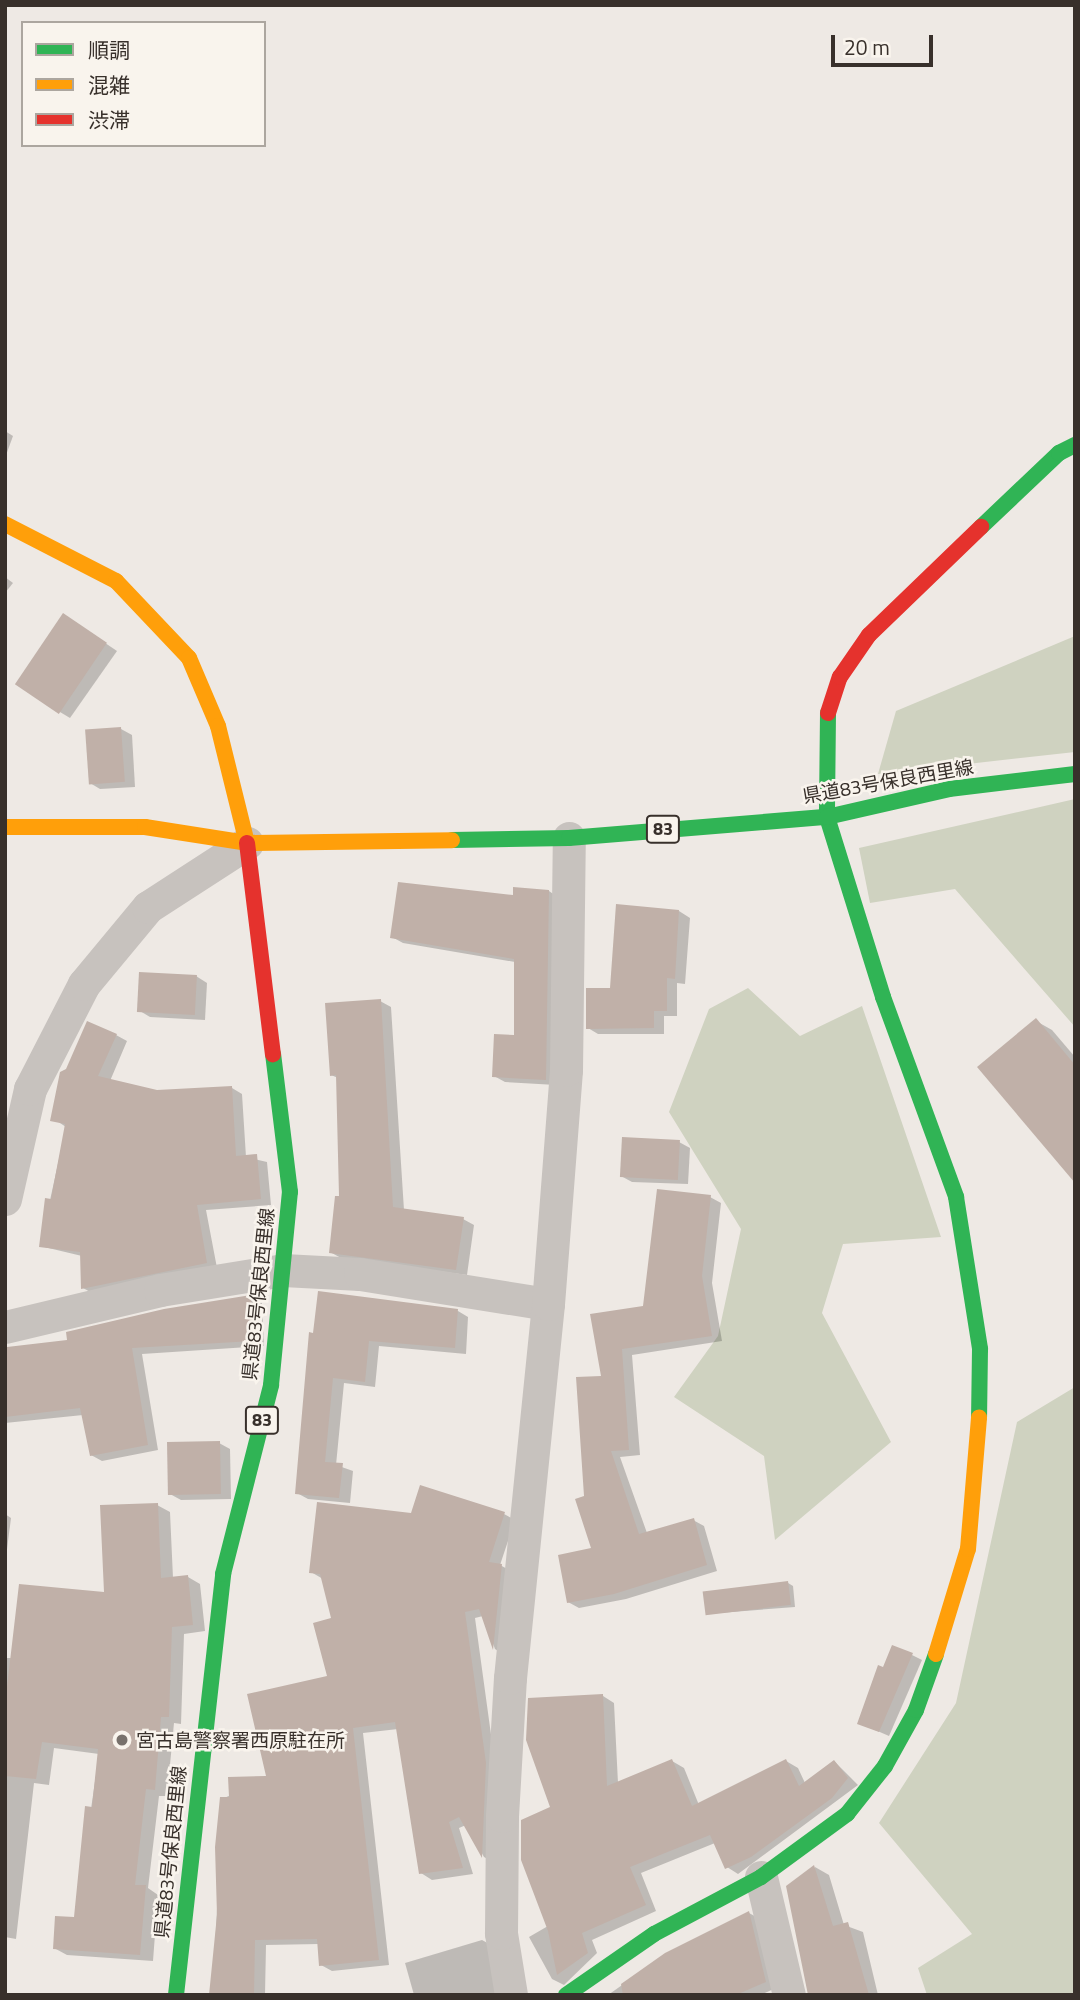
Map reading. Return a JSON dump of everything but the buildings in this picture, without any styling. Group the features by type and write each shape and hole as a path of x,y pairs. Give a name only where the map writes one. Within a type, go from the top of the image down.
{"street":[{"path":"566,1995 654,1934 761,1877 847,1814 885,1766 916,1710 968,1549 979,1447 980,1349 956,1197 883,997 827,817 828,713 840,677 869,635 1059,453 1075,444"},
{"path":"5,524 116,581 189,658 218,726 247,843 148,907 85,984 30,1089 5,1199"},
{"name":"県道83号保良西里線","path":"5,827 145,827 247,843 569,838 827,817 949,789 1075,774"},
{"path":"511,1995 501,1933 502,1816 510,1678 548,1304 566,1070 569,838"},
{"name":"県道83号保良西里線","path":"176,1995 223,1574 271,1385 290,1192 247,843"},
{"path":"5,1327 160,1290 283,1270 360,1274 548,1304"},
{"path":"761,1877 789,1995"}],"green space":[{"path":"1075,636 1075,752 878,774 896,711"},
{"path":"1075,799 1075,1027 955,889 870,903 859,848"},
{"path":"748,988 800,1036 862,1006 941,1237 843,1244 822,1313 891,1442 775,1540 764,1456 674,1397 718,1336 741,1229 669,1112 709,1009"},
{"path":"1075,1387 1075,1995 927,1995 918,1968 972,1934 879,1823 956,1703 1017,1422"}],"traffic: fast":[{"path":"981,527 1059,453 1075,445"},
{"path":"828,713 827,817 883,997 956,1197 980,1349 979,1417"},
{"path":"452,840 569,838 827,817 949,789 1075,774"},
{"path":"176,1995 223,1574 271,1385 290,1192 273,1054"},
{"path":"566,1995 654,1934 761,1877 847,1814 885,1766 916,1710 936,1654"}],"traffic: slow":[{"path":"5,524 116,581 189,658 218,726 247,843"},
{"path":"5,827 145,827 247,843 452,840"},
{"path":"936,1654 968,1549 979,1417"}],"traffic: jam":[{"path":"828,713 840,677 869,635 981,527"},
{"path":"247,843 273,1054"}],"place":[{"name":"宮古島警察署西原駐在所","path":"122,1740"}]}
